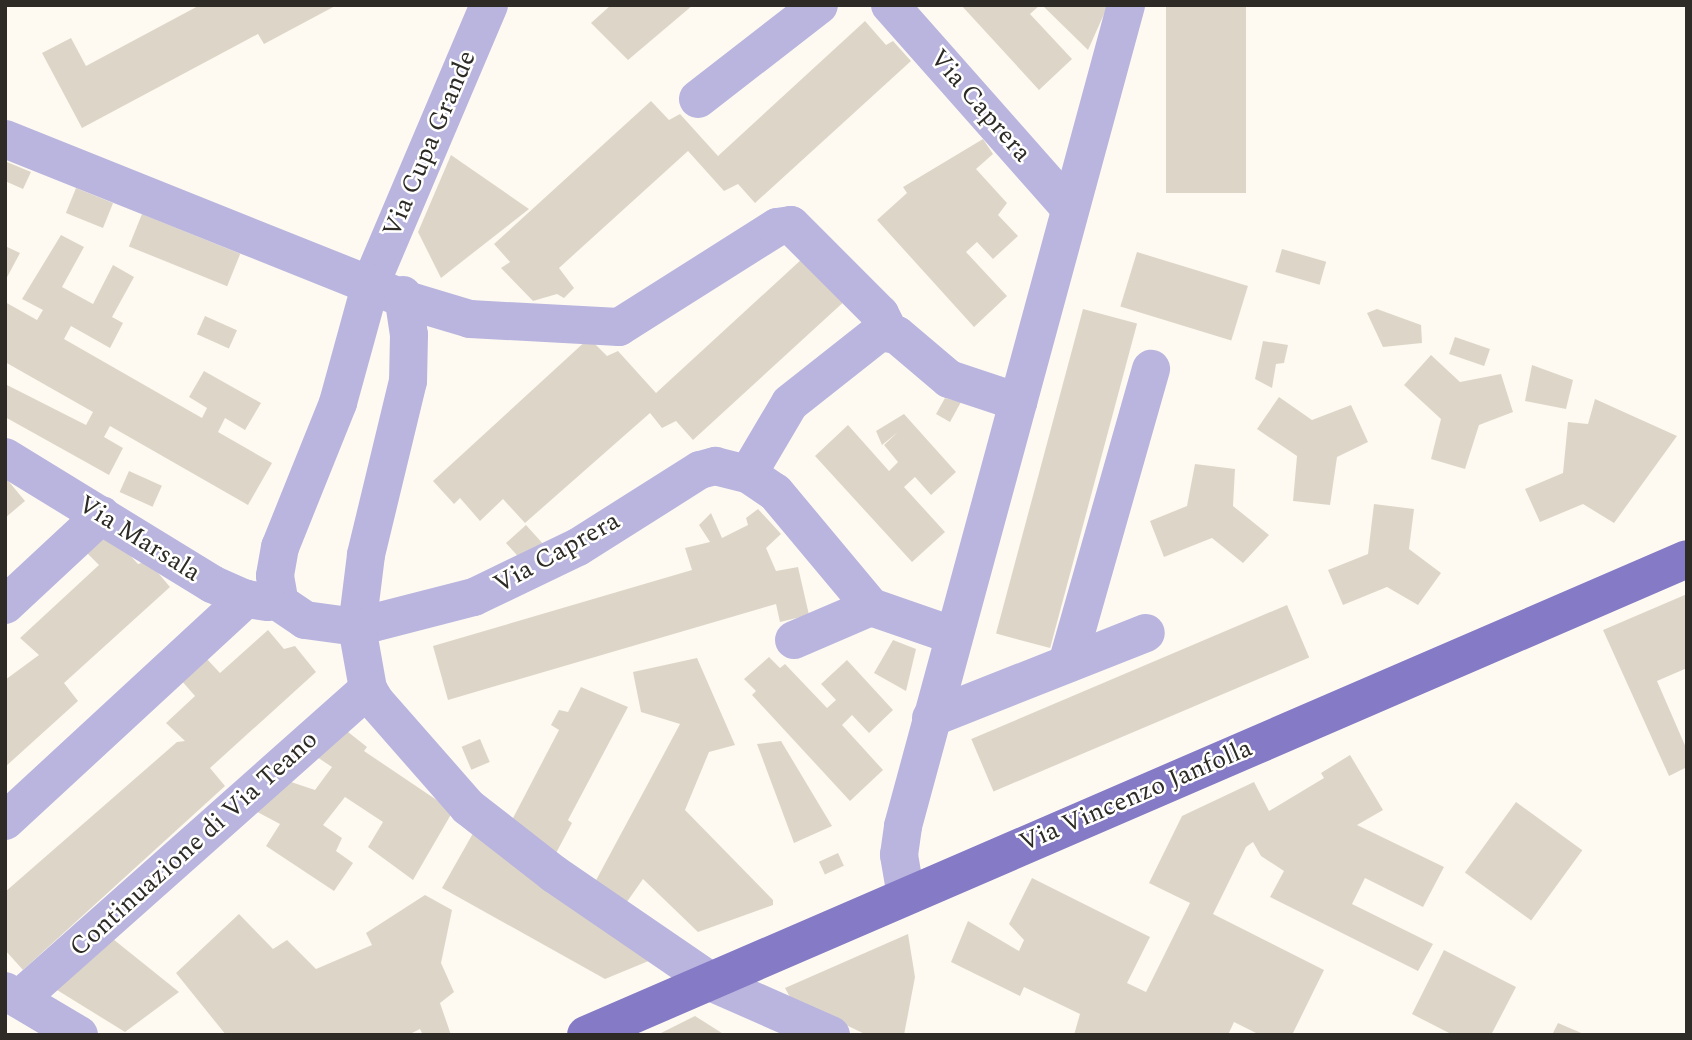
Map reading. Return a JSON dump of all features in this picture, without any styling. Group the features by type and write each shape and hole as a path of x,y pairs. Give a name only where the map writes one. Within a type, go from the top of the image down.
{"main road":[{"name":"Via Vincenzo Janfolla","path":"586,1035 713,983 906,896 1687,559"}],"street":[{"name":"Via Cupa Grande","path":"263,601 275,576 280,547 387,289 489,5"},
{"path":"698,99 819,5"},
{"name":"Via Caprera","path":"890,5 1069,207"},
{"path":"906,896 899,855 902,826 1126,5"},
{"path":"5,139 470,319 613,328 777,227 791,225 880,314 888,330 949,379 1018,402"},
{"path":"387,289 409,335 408,380 366,555 358,637 368,689 435,774 494,829 713,983 831,1035"},
{"path":"748,474 790,403 873,336 888,330"},
{"path":"1067,664 1151,369"},
{"name":"Via Marsala","path":"5,457 212,584 263,601"},
{"name":"Via Caprera","path":"263,601 358,637 508,583 578,547 700,470 715,466 748,474 775,492 871,607"},
{"path":"5,605 102,515"},
{"path":"5,821 263,601"},
{"path":"794,640 871,607 952,635"},
{"path":"931,718 1146,633"},
{"name":"Continuazione di Via Teano","path":"12,995 368,689"},
{"path":"12,995 79,1035"}],"building":[{"path":"200,5 337,5 264,44 258,34 82,128 42,53 71,38 86,66"},
{"path":"611,5 693,5 628,60 591,23"},
{"path":"961,5 1040,5 1030,14 1072,59 1039,90"},
{"path":"1042,5 1108,5 1088,50"},
{"path":"1166,5 1246,5 1246,193 1166,193"},
{"path":"865,21 886,45 893,41 911,61 755,203 738,184 724,191 688,151 559,268 574,288 564,298 557,294 533,301 501,268 510,262 494,244 651,101 669,120 680,114 718,156"},
{"path":"983,139 993,154 976,169 1007,203 998,215 1018,236 993,259 977,242 966,252 1007,296 974,327 877,220 907,193 903,187"},
{"path":"451,155 529,209 441,278 418,232"},
{"path":"7,162 31,172 23,189 5,181"},
{"path":"76,188 113,203 103,228 66,213"},
{"path":"142,214 240,254 227,286 129,246"},
{"path":"61,235 84,247 62,287 93,304 113,265 134,277 112,317 123,323 110,348 71,326 64,339 202,418 207,408 189,397 204,371 261,403 245,430 225,418 218,432 272,463 248,505 110,426 104,437 123,448 109,475 5,417 5,384 86,425 93,412 5,362 5,302 37,320 43,310 22,299"},
{"path":"5,246 20,253 5,281"},
{"path":"1282,249 1326,262 1320,285 1275,272"},
{"path":"1137,252 1248,286 1231,340 1120,307"},
{"path":"803,258 848,298 693,440 676,421 662,428 650,413 525,523 503,499 480,521 460,498 454,504 433,481 589,338 607,356 618,351 656,393"},
{"path":"1083,309 1137,323 1050,648 996,634"},
{"path":"1377,309 1421,325 1422,343 1383,347 1367,313"},
{"path":"205,316 237,330 229,349 197,334"},
{"path":"1455,337 1490,349 1484,366 1449,354"},
{"path":"1263,341 1288,345 1284,363 1276,364 1272,388 1255,379"},
{"path":"1431,355 1460,382 1501,374 1513,412 1479,425 1465,469 1431,459 1441,419 1404,385"},
{"path":"1532,365 1573,380 1566,409 1525,401"},
{"path":"1279,397 1312,420 1351,405 1368,442 1337,457 1330,505 1293,501 1297,456 1257,429"},
{"path":"945,398 961,402 950,422 936,414"},
{"path":"1595,399 1677,436 1614,523 1583,504 1540,522 1525,489 1563,473 1568,422 1588,424"},
{"path":"904,414 956,472 931,495 915,477 904,487 945,532 912,562 815,456 848,425 889,471 898,462 884,445 898,432 882,445 876,431"},
{"path":"1195,464 1235,469 1233,506 1269,535 1243,563 1212,538 1164,557 1150,521 1187,506"},
{"path":"129,471 162,486 153,507 120,492"},
{"path":"5,477 25,501 5,518"},
{"path":"1374,504 1414,509 1409,549 1441,573 1418,605 1387,587 1343,605 1328,570 1368,554"},
{"path":"758,509 781,534 766,548 776,571 798,567 809,615 780,622 776,604 448,700 433,646 692,570 685,548 710,542 699,525 711,513 722,538 748,525 746,518"},
{"path":"526,525 546,547 526,565 506,543"},
{"path":"110,534 138,564 148,561 170,587 64,683 78,701 5,767 5,680 39,655 20,638 99,565 80,546"},
{"path":"1687,594 1687,668 1657,681 1687,750 1687,767 1669,776 1603,630"},
{"path":"1287,605 1309,657 994,791 971,739"},
{"path":"268,630 284,649 295,646 316,672 210,768 225,786 23,970 5,950 5,892 177,742 185,741 166,723 195,696 181,680 205,657 220,673"},
{"path":"893,640 916,649 906,691 874,673"},
{"path":"769,657 780,668 785,664 827,708 836,700 821,684 847,660 893,710 869,733 852,715 842,725 883,770 850,801 752,695 756,691 744,679"},
{"path":"697,658 735,745 709,752 685,810 773,900 773,905 698,932 643,879 624,906 594,884 680,724 641,712 633,672"},
{"path":"581,687 628,707 568,820 572,823 555,855 512,820 559,730 551,725 559,710 568,712"},
{"path":"343,728 367,747 364,751 453,811 413,880 368,847 383,822 345,797 323,825 342,838 336,851 353,863 334,891 266,846 280,824 250,808 285,780 315,790 332,767 317,757"},
{"path":"480,739 490,762 471,770 462,747"},
{"path":"781,741 832,826 794,843 757,744"},
{"path":"1350,755 1383,810 1357,825 1444,867 1423,907 1365,878 1352,904 1433,944 1418,971 1270,897 1284,871 1261,856 1253,842 1246,847 1213,914 1324,970 1292,1035 1260,1035 1234,1022 1228,1035 1074,1035 1080,1014 1024,987 1020,996 951,962 968,921 1019,951 1024,940 1009,924 1032,878 1150,937 1127,983 1146,992 1190,903 1149,883 1182,816 1254,782 1269,811 1324,778 1321,773"},
{"path":"1516,802 1582,850 1531,921 1465,872"},
{"path":"476,828 651,960 605,979 442,888"},
{"path":"838,853 844,866 825,875 819,862"},
{"path":"425,895 452,910 441,963 454,992 440,1003 451,1035 423,1035 420,1029 408,1035 226,1035 176,973 239,914 273,949 287,940 316,969 372,945 366,933"},
{"path":"908,934 915,977 904,1035 867,1035 791,999 785,988"},
{"path":"113,939 179,992 125,1032 57,990"},
{"path":"1444,950 1516,987 1491,1035 1453,1035 1412,1014"},
{"path":"695,1016 725,1035 657,1035"},
{"path":"1558,1023 1586,1035 1552,1035"}]}
